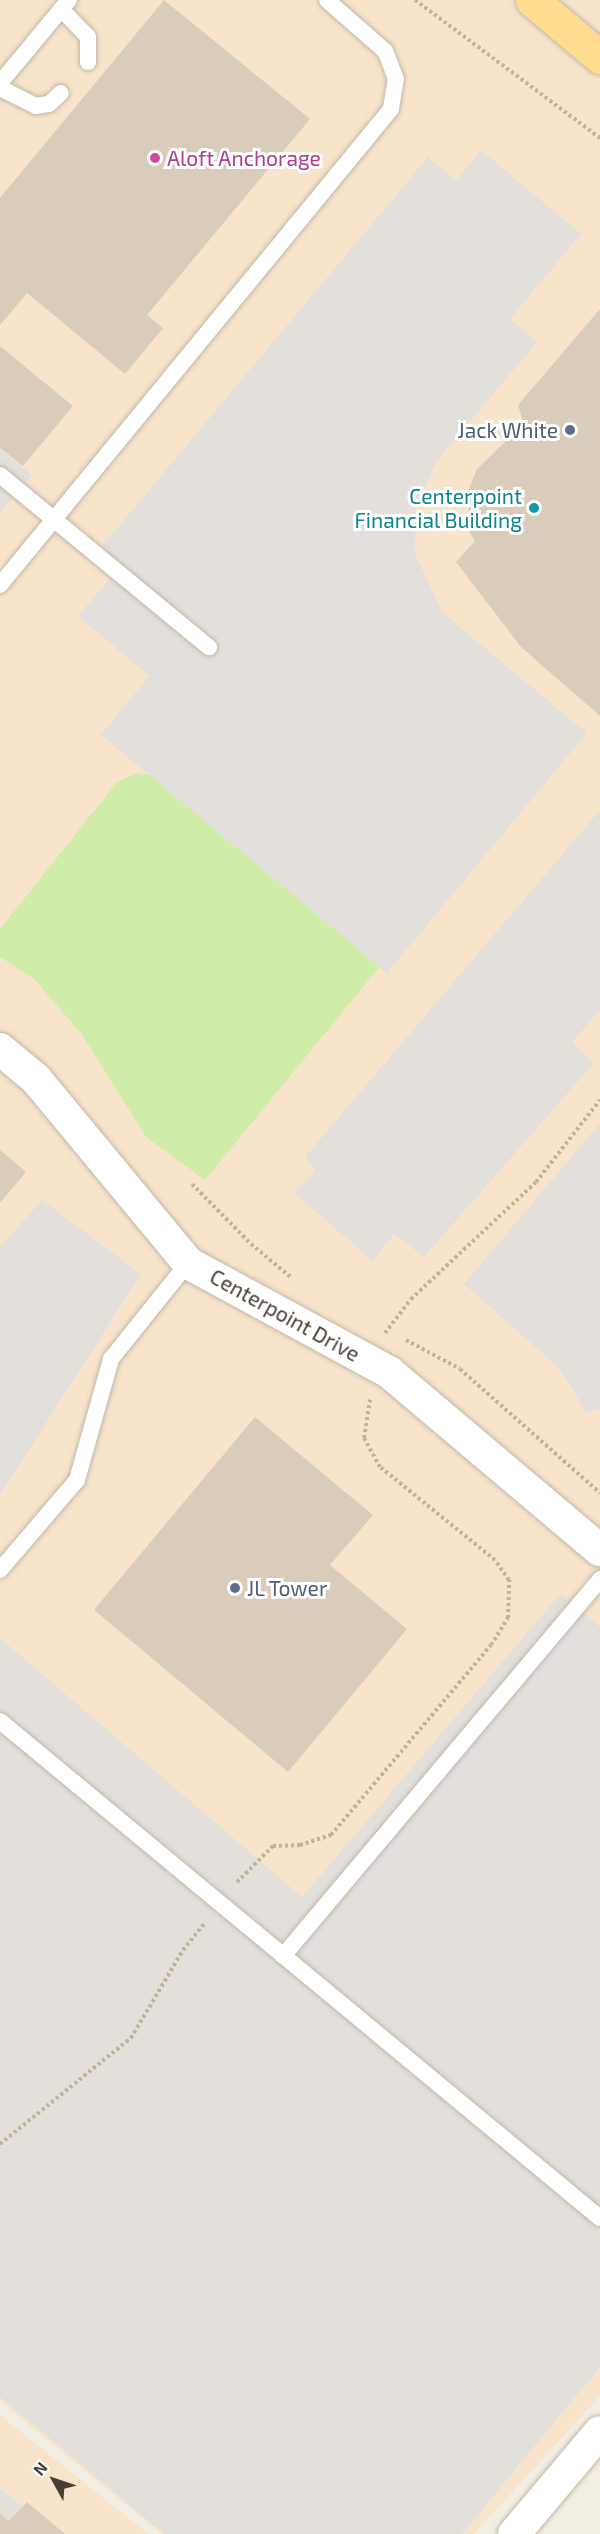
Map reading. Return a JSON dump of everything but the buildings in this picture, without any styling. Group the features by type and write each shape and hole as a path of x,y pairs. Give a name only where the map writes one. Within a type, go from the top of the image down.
{"main road":[{"path":"532,0 600,57"}],"street":[{"name":"Centerpoint Drive","path":"0,1049 36,1079 188,1263 377,1365 600,1550"},
{"path":"514,2534 600,2432"}],"lane":[{"path":"0,585 391,109 396,79 385,51 327,0"},
{"path":"0,83 65,4 88,37 88,62"},
{"path":"0,88 36,106 49,104 61,93"},
{"path":"0,475 209,647"},
{"path":"0,1570 77,1480 111,1359 188,1263"},
{"path":"283,1956 600,1579"},
{"path":"0,1721 600,2218"}],"path":[{"path":"415,0 600,138"},
{"path":"0,2144 131,2038 183,1950 220,1904 273,1846 300,1845 331,1835 491,1645 508,1618 509,1580 495,1560 380,1467 364,1438 386,1329 411,1299 536,1182 600,1100"}],"shaded area":[{"path":"0,0 600,0 600,2396 474,2534 162,2534 0,2401"},
{"path":"481,150 581,234 510,319 537,342 436,462 416,508 415,554 443,613 587,733 387,973 101,735 149,676 78,616 113,575 93,557 428,157 456,180"},
{"path":"0,449 32,475 0,513"},
{"path":"600,810 600,1009 572,1043 594,1063 424,1257 394,1234 373,1261 294,1193 316,1171 305,1157"},
{"path":"600,1123 600,1409 586,1412 560,1369 464,1284"},
{"path":"42,1200 141,1274 0,1495 0,1247"},
{"path":"560,1594 600,1627 600,2367 462,2534 164,2534 0,2397 0,1638 302,1897"},
{"path":"0,2415 148,2534 0,2534"},
{"path":"0,2488 55,2534 0,2534"}],"green space":[{"path":"137,773 160,776 385,960 205,1180 146,1137 81,1033 33,978 0,957 0,929 117,782"}],"place":[{"name":"Aloft Anchorage","path":"155,158"},
{"name":"Jack White","path":"570,430"},
{"name":"Centerpoint Financial Building","path":"534,508"},
{"name":"JL Tower","path":"235,1588"}]}
